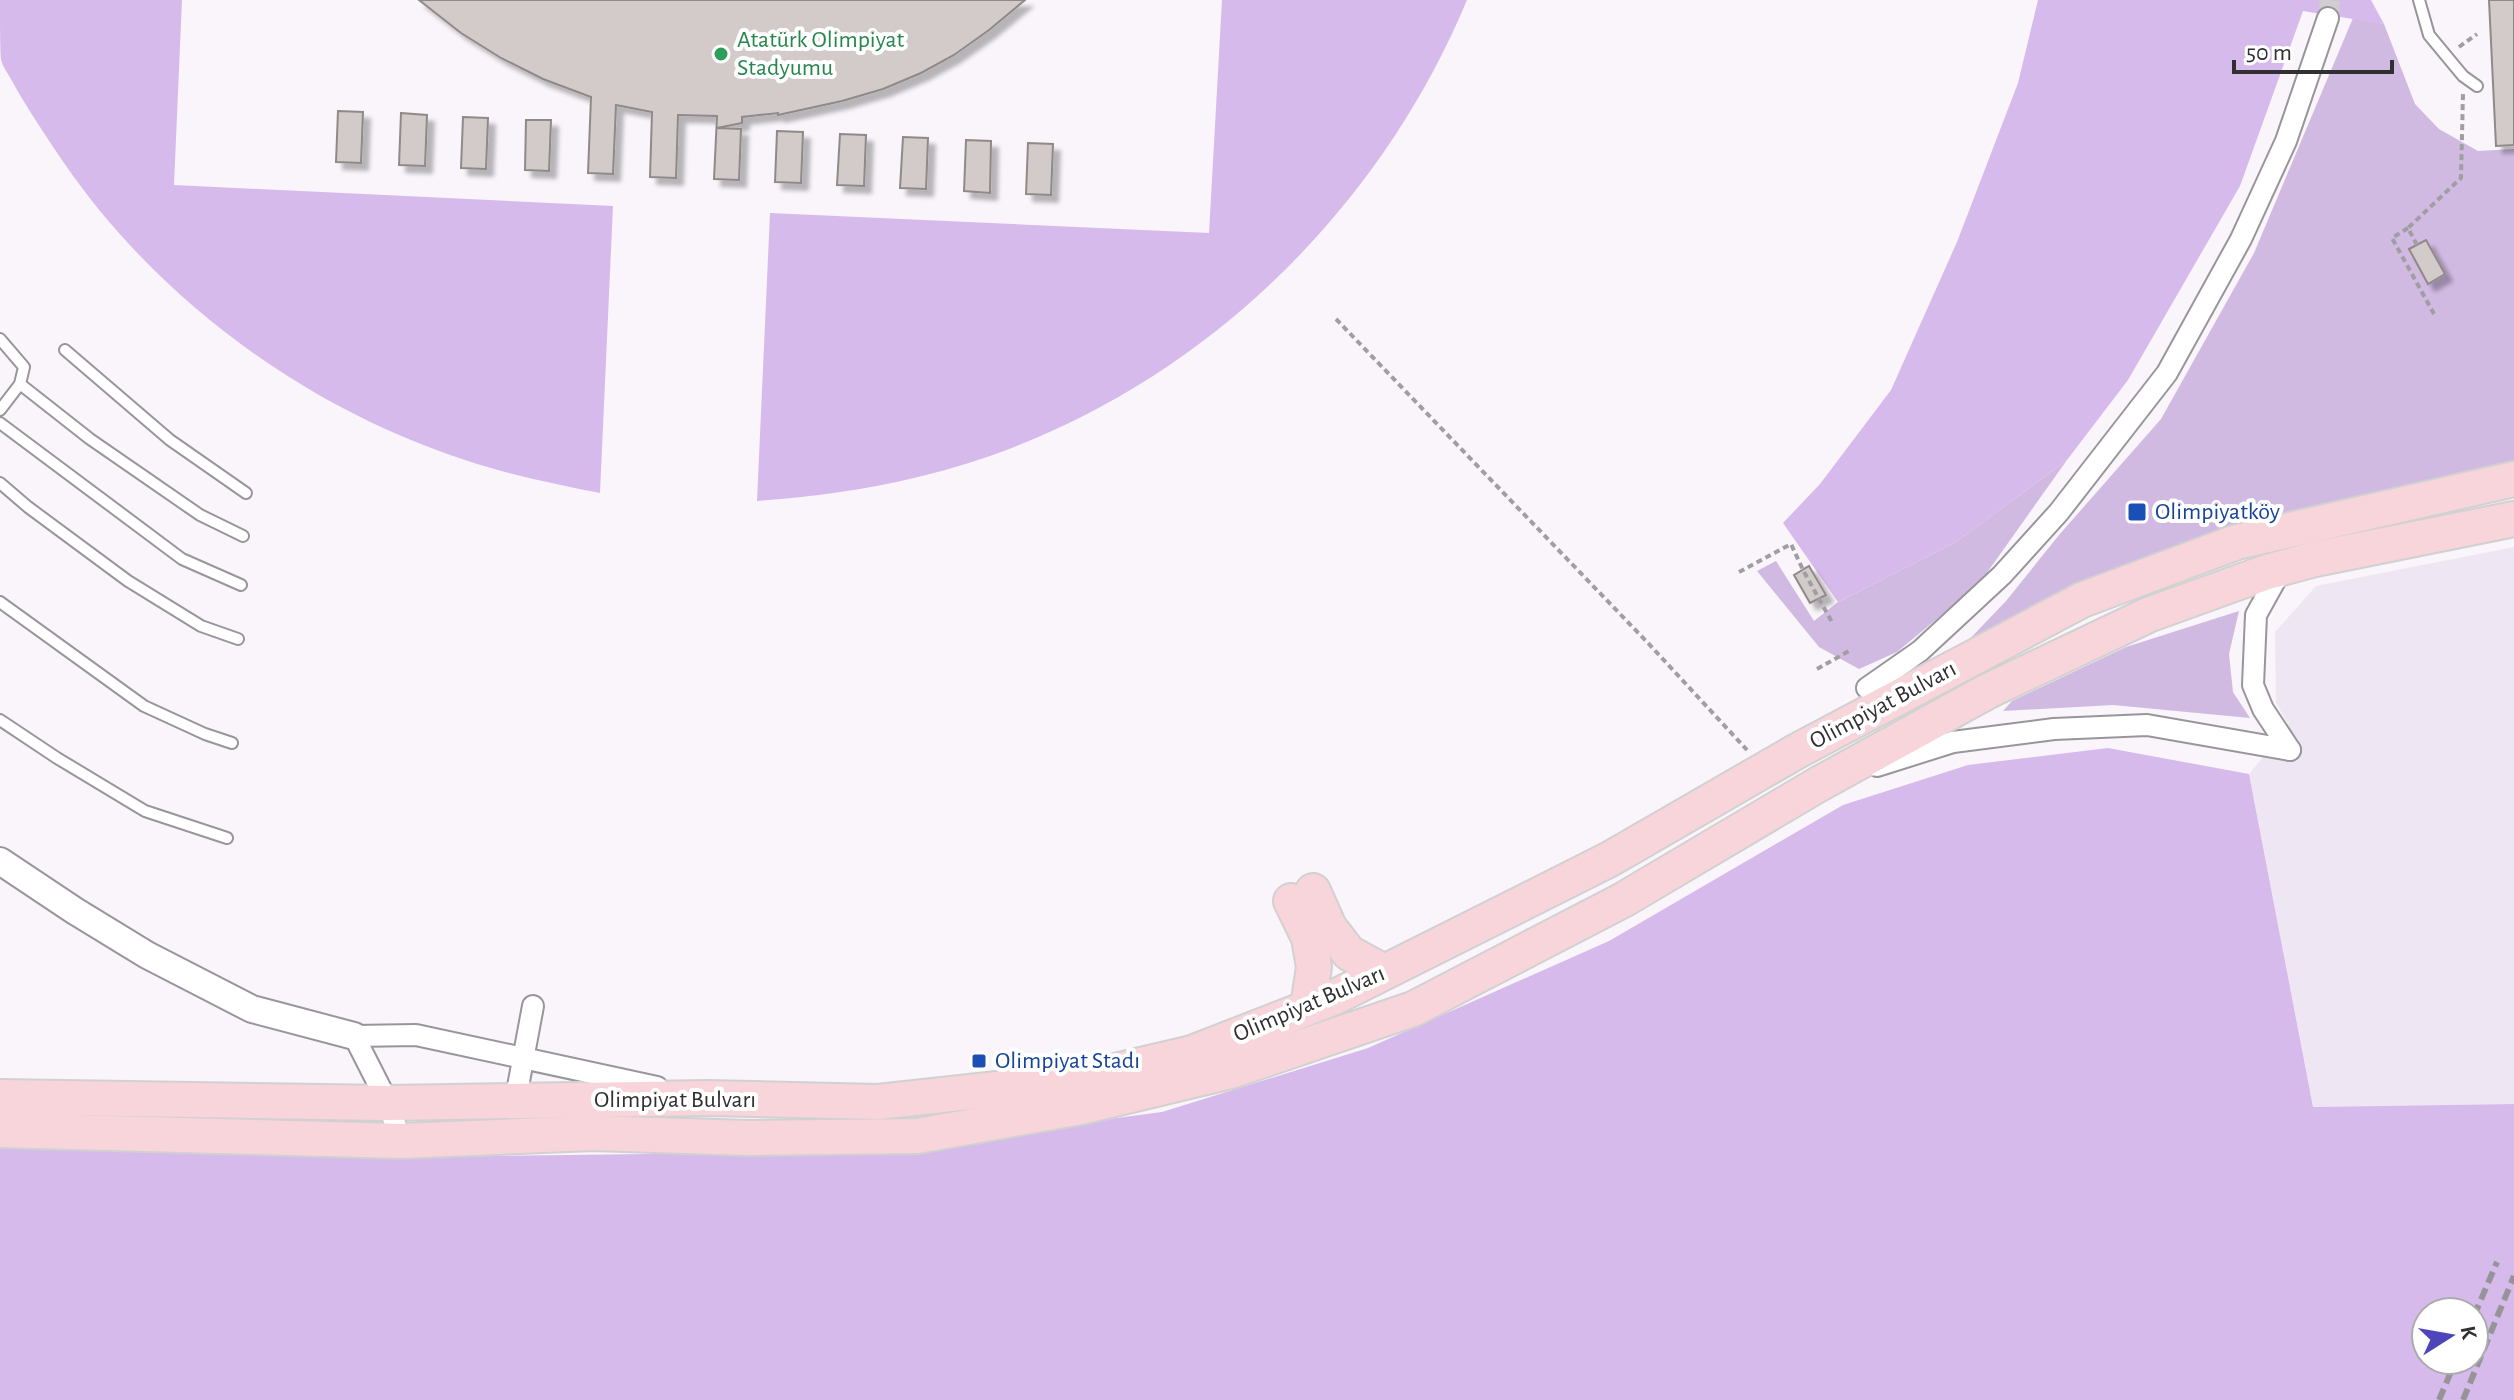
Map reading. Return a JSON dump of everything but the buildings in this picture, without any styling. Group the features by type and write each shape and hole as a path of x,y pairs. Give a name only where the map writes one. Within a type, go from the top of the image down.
{"main road":[{"name":"Olimpiyat Bulvarı","path":"0,1097 388,1103 708,1098 878,1102 1077,1080 1192,1053 1308,1007 1384,972 1610,859 1765,769 2082,600 2237,542 2514,479"},
{"name":"Olimpiyat Bulvarı","path":"0,1130 401,1141 593,1133 749,1138 917,1136 1081,1107 1231,1071 1413,1009 1623,900 1819,784 1988,691 2148,615 2315,559 2514,519"},
{"path":"1308,1007 1314,967 1302,896 1349,953 1384,972"}],"street":[{"path":"1867,688 1920,651 2002,575 2059,512 2167,373 2241,239 2280,155 2328,18"},
{"path":"1819,784 1953,742 2054,729 2147,725 2290,750 2263,709 2253,685 2256,615 2282,568"},
{"path":"0,861 147,955 252,1009 354,1036 416,1035 708,1098"},
{"path":"510,1137 533,1006"},
{"path":"354,1036 388,1103 401,1141"}],"lane":[{"path":"2419,0 2429,35 2463,76 2477,86"},
{"path":"0,339 24,367 20,384 0,410"},
{"path":"65,350 170,440 246,493"},
{"path":"20,384 90,439 200,515 243,536"},
{"path":"0,423 182,559 241,585"},
{"path":"0,483 128,581 201,626 238,639"},
{"path":"0,602 144,706 232,743"},
{"path":"0,720 145,811 227,838"}],"path":[{"path":"2447,56 2477,34"},
{"path":"2434,314 2392,238 2408,228 2461,178 2463,76"},
{"path":"2408,228 2417,245"},
{"path":"1336,319 1765,769"},
{"path":"1739,572 1791,544 1833,624"},
{"path":"1817,669 1849,651"}],"shaded area":[{"path":"0,0 182,0 174,185 613,206 600,493 499,470 406,438 293,380 240,344 191,304 144,260 102,213 31,113 1,60"},
{"path":"1222,0 1467,0 1426,85 1375,165 1316,238 1249,304 1175,362 1094,410 1009,449 898,482 757,501 770,213 1209,233"},
{"path":"2038,0 2371,0 2384,24 2303,11 2240,186 2128,380 2067,460 1956,542 1838,602 1783,523 1820,484 1891,390 1957,242 2018,83"},
{"path":"2353,18 2384,24 2415,104 2439,129 2478,151 2514,149 2514,461 2283,516 1962,647 2006,601 2059,535 2161,419 2254,253"},
{"path":"2067,460 1979,584 1897,652 1859,669 1819,647 1757,571 1776,561 1814,621 1838,602 1956,542"},
{"path":"2514,547 2514,1104 2313,1107 2249,774 2289,726 2276,703 2275,632 2316,586"},
{"path":"2239,611 2229,654 2233,692 2250,718 2113,705 2003,711 2012,701 2126,647"},
{"path":"2108,748 2249,774 2313,1107 2514,1104 2514,1400 0,1400 0,1148 414,1157 811,1152 987,1135 1162,1112 1368,1048 1609,941 1843,805 1968,765"}],"tunnel":[{"path":"2328,18 2330,0"}],"railway":[{"path":"2483,1296 2497,1262"},
{"path":"2463,1400 2514,1276"},
{"path":"2439,1400 2449,1376"}],"place":[{"name":"Atatürk Olimpiyat Stadyumu","path":"721,54"},
{"name":"Olimpiyatköy","path":"2137,512"},
{"name":"Olimpiyat Stadı","path":"979,1061"}]}
